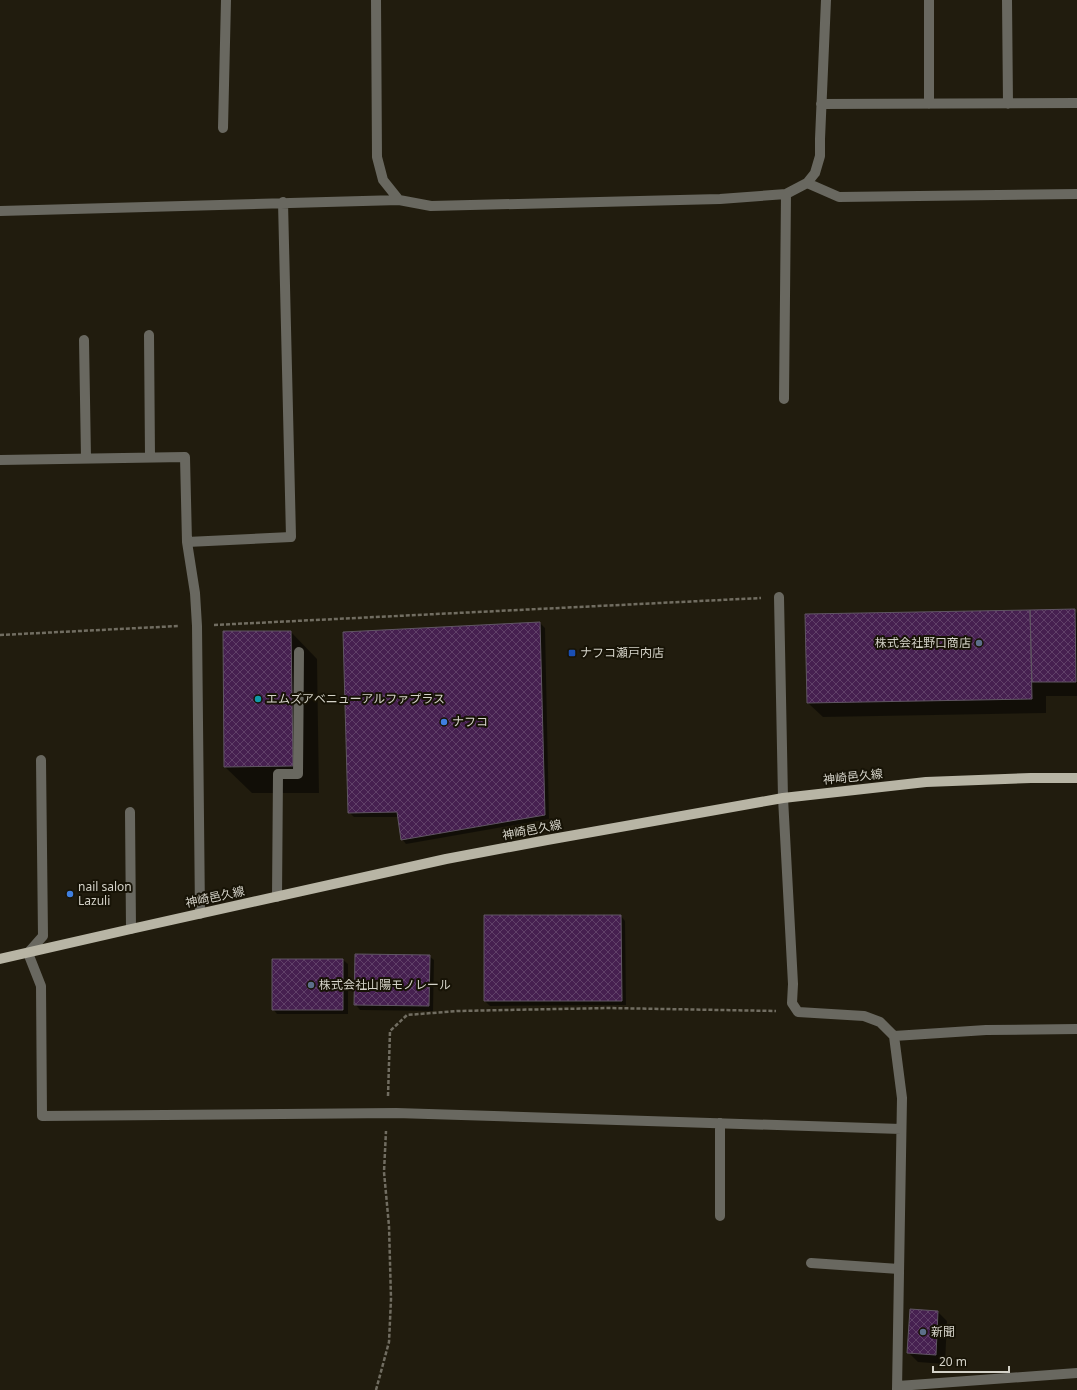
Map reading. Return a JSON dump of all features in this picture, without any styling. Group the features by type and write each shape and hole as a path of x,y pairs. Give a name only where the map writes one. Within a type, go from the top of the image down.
{"main road":[{"name":"神崎邑久線","path":"0,959 484,852 783,798 926,782 1031,778 1077,778"}],"street":[{"path":"223,128 226,0"},
{"path":"376,0 377,157 383,180 399,200"},
{"path":"0,211 399,200 432,206 720,199 786,194 807,183 816,173 820,156 826,0"},
{"path":"929,0 930,104"},
{"path":"1007,0 1008,104"},
{"path":"821,104 1077,103"},
{"path":"807,183 839,198 1077,194"},
{"path":"784,399 786,194"},
{"path":"187,542 291,537 283,202"},
{"path":"149,335 150,457"},
{"path":"84,340 86,458"},
{"path":"0,460 185,457 187,542 195,593 197,626 200,914"},
{"path":"779,597 783,798 793,984 792,1003 798,1012 864,1016 880,1022 894,1036 902,1098 898,1388 1077,1374"},
{"path":"277,897 278,774 298,774 299,652"},
{"path":"41,760 43,936 28,953 41,986 42,1116 396,1113 901,1129"},
{"path":"130,812 131,929"},
{"path":"894,1036 986,1030 1077,1029"},
{"path":"720,1124 720,1216"},
{"path":"811,1263 899,1268"}],"path":[{"path":"0,635 779,597"}],"building":[{"path":"1075,609 1076,682 1032,682 1030,610"},
{"path":"1030,610 1032,699 807,703 805,614"},
{"name":"ナフコ","path":"540,622 545,815 401,840 397,812 348,813 343,632"},
{"name":"エムズアベニューアルファプラス","path":"223,631 291,631 293,766 224,767"},
{"path":"484,915 621,915 622,1001 484,1001"},
{"path":"355,954 430,955 429,1006 354,1005"},
{"path":"272,959 343,959 343,1010 272,1010"},
{"name":"新聞","path":"910,1309 938,1311 936,1355 907,1353"}],"place":[{"name":"株式会社野口商店","path":"979,643"},
{"name":"ナフコ瀬戸内店","path":"572,653"},
{"name":"エムズアベニューアルファプラス","path":"258,699"},
{"name":"ナフコ","path":"444,722"},
{"name":"nail salon Lazuli","path":"70,894"},
{"name":"株式会社山陽モノレール","path":"311,985"},
{"name":"新聞","path":"923,1332"}]}
